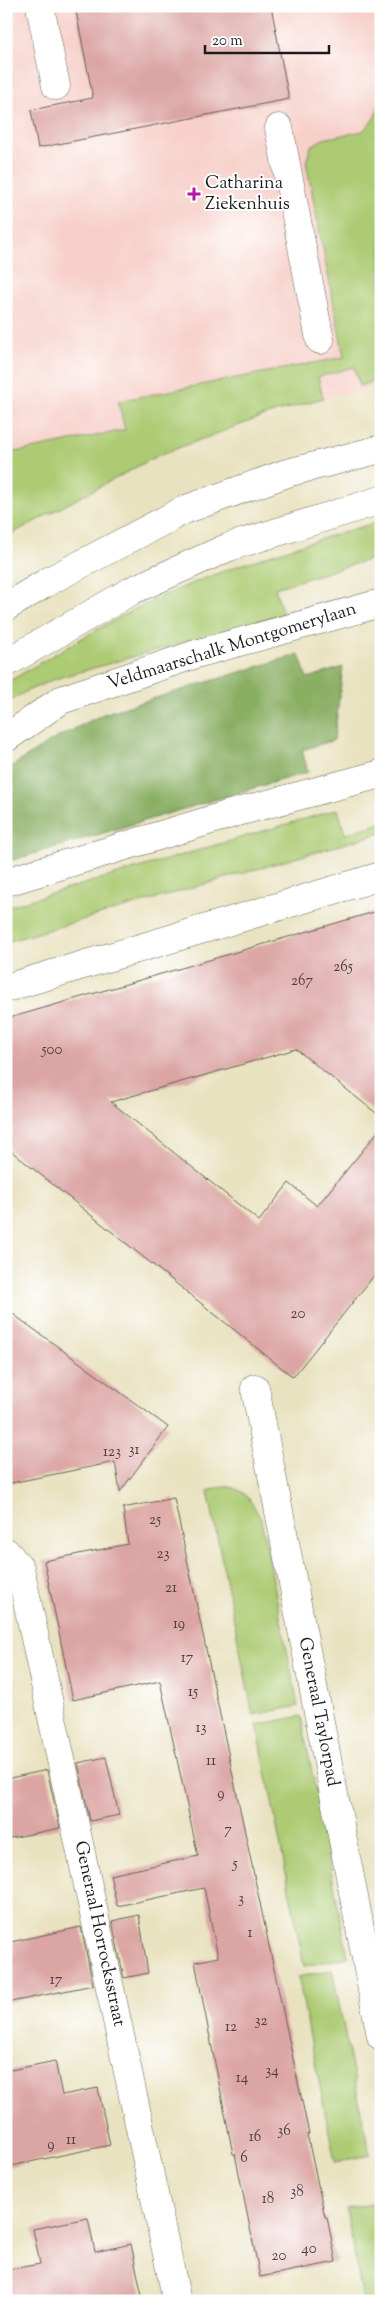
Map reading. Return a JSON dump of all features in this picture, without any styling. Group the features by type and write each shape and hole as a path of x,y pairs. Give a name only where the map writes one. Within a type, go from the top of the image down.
{"street":[{"path":"40,6 56,86"},
{"path":"279,128 320,340"},
{"path":"6,607 49,581 184,510 287,473 381,449"},
{"path":"6,663 133,590 229,547 381,500"},
{"name":"Veldmaarschalk Montgomerylaan","path":"6,738 61,700 196,654 381,603"},
{"path":"6,882 234,813 381,774"},
{"path":"6,988 381,876"},
{"name":"Generaal Taylorpad","path":"255,1388 381,2036"},
{"name":"Generaal Horrocksstraat","path":"13,1560 176,2301"}],"shaded area":[{"name":"Catharina Ziekenhuis","path":"6,6 381,6 381,383 377,387 111,445 6,528"}],"green space":[{"path":"381,101 381,379 360,386 354,367 318,377 323,398 264,416 157,456 6,537 6,454 125,430 118,401 344,357 306,162 311,146 323,139 363,131 374,118"},
{"path":"381,521 381,556 275,588 283,614 55,679 25,692 6,703 6,683 139,607 185,586 240,565"},
{"path":"299,654 307,678 343,667 334,740 302,750 308,772 6,862 6,770 51,741 103,714"},
{"path":"338,809 345,834 381,823 381,833 6,942 6,907"},
{"path":"223,1486 231,1487 243,1493 261,1519 298,1706 253,1715 208,1491"},
{"path":"301,1716 348,1957 304,1966 257,1725"},
{"path":"332,1970 370,2155 335,2162 298,1977"},
{"path":"381,2202 381,2301 363,2301 346,2209"}],"building":[{"path":"75,6 271,6 289,99 38,148 31,110 93,98"},
{"path":"381,910 381,1117 296,1049 111,1102 259,1221 289,1183 317,1206 381,1128 381,1267 293,1377 6,1147 6,1019"},
{"path":"6,1309 168,1427 120,1492 115,1462 6,1484"},
{"path":"174,1498 309,2134 307,2134 336,2262 260,2277 235,2154 233,2154 195,1962 218,1957 204,1888 117,1906 110,1875 198,1856 160,1681 73,1700 44,1561 128,1544 123,1508"},
{"path":"106,1757 119,1815 90,1821 78,1763"},
{"path":"47,1770 60,1828 6,1839 6,1779"},
{"path":"139,1915 148,1973 124,1978 112,1921"},
{"path":"81,1927 93,1985 6,2003 6,1943"},
{"path":"55,2061 62,2095 98,2088 110,2145 6,2167 6,2071"},
{"path":"88,2218 95,2252 131,2244 143,2301 10,2301 6,2270 40,2264 33,2229"}],"place":[{"name":"Catharina Ziekenhuis","path":"194,194"}]}
